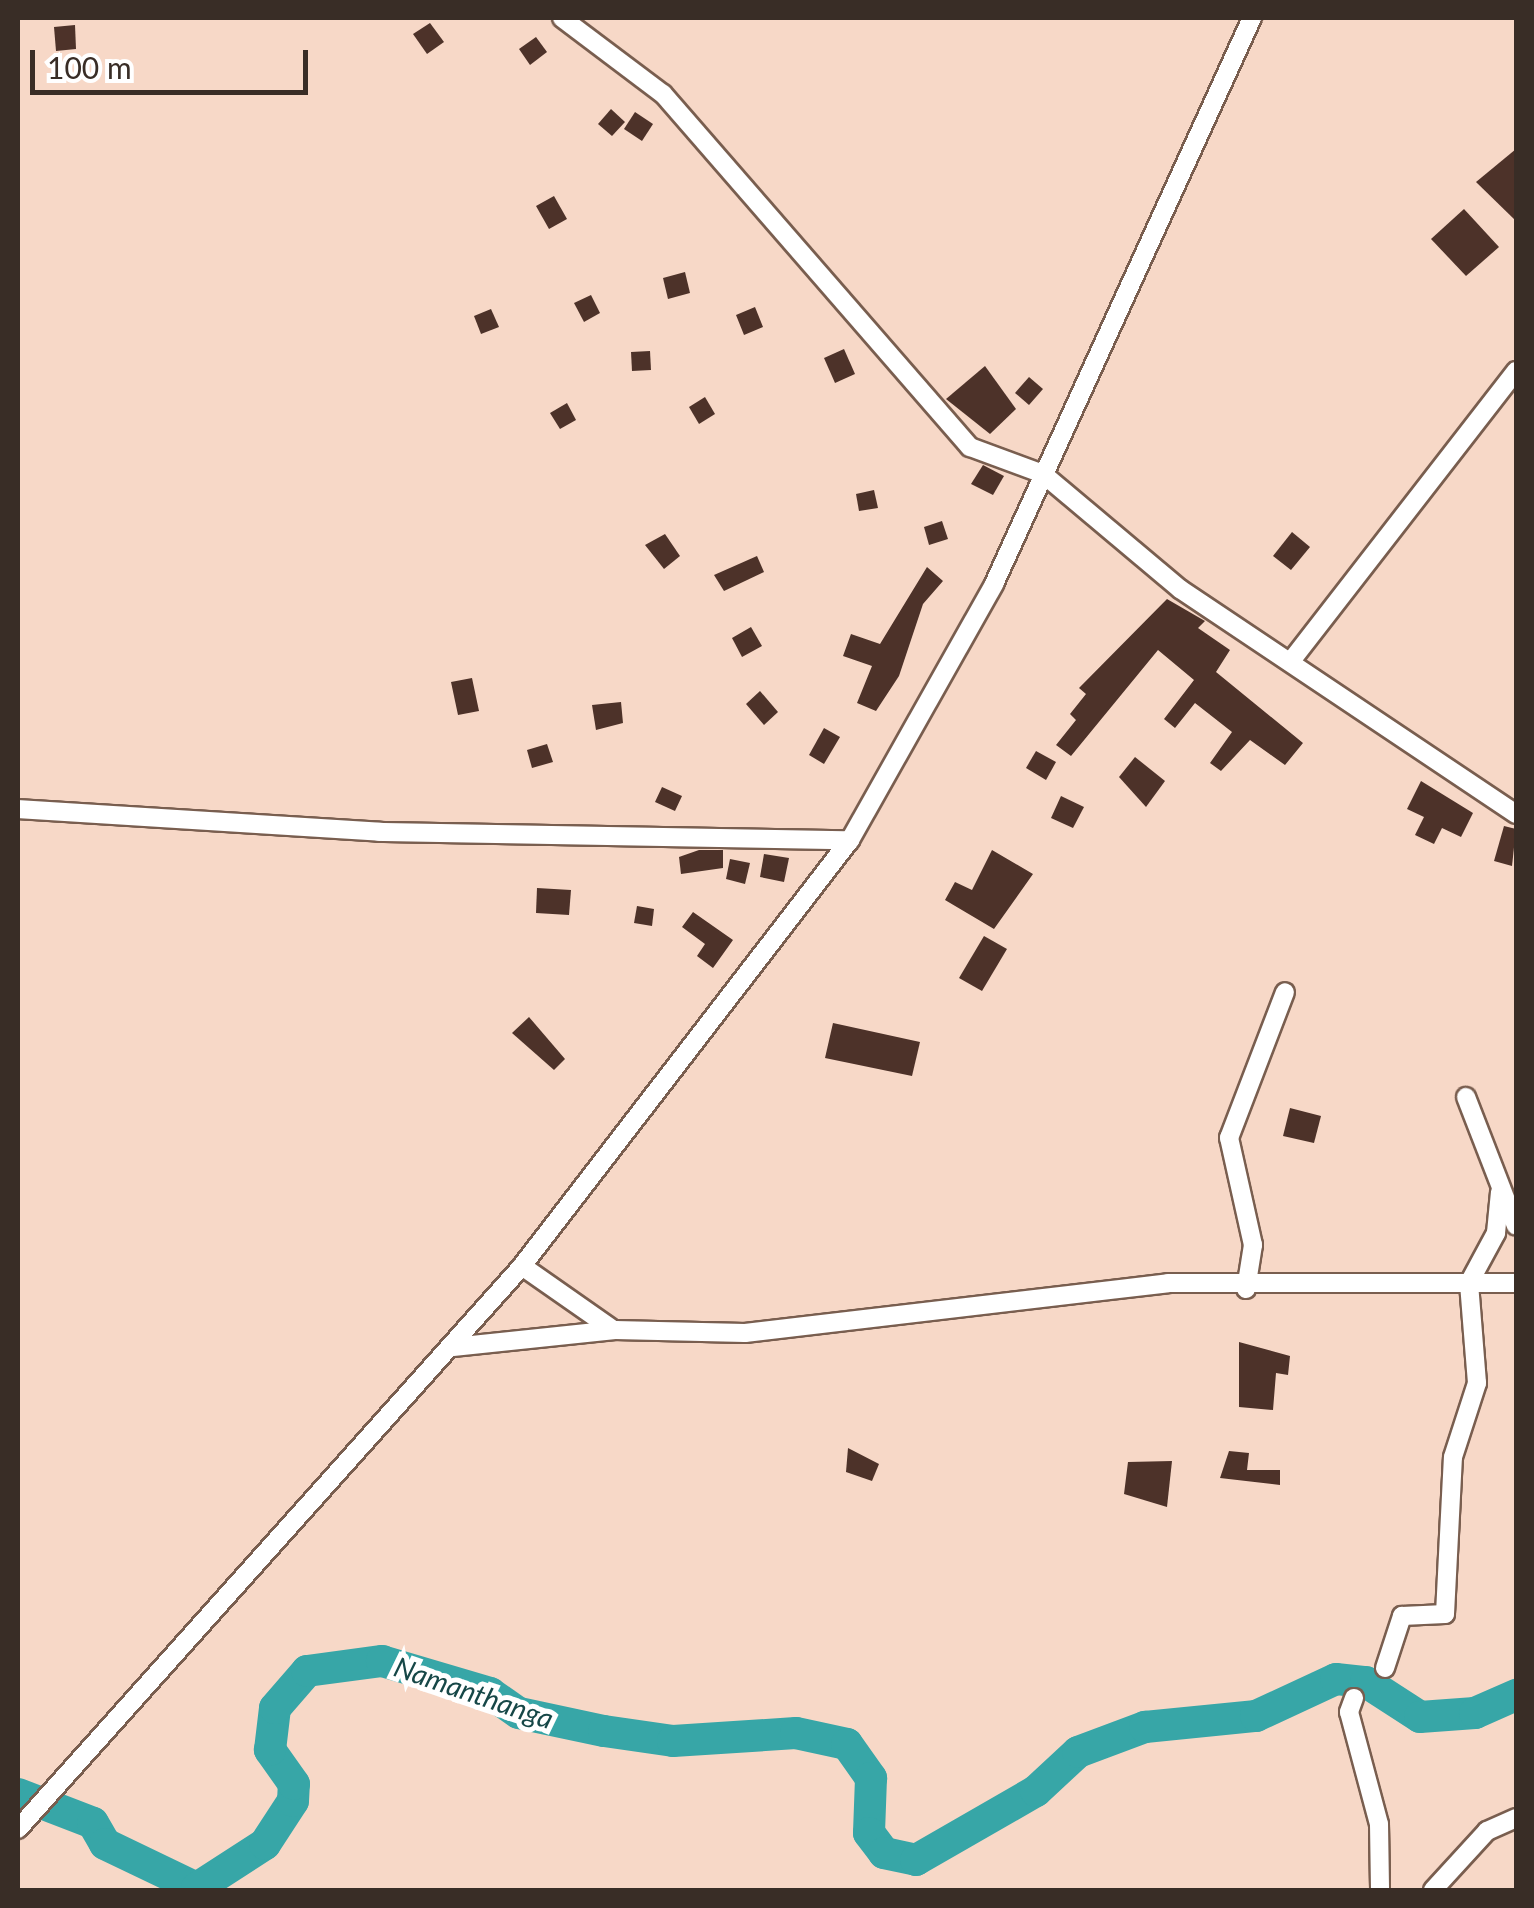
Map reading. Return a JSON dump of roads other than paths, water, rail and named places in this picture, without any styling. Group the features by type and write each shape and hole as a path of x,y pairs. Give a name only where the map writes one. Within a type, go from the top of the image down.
{"street":[{"path":"562,18 664,94 970,448 1042,474 1130,552 1516,814"},
{"path":"22,1823 454,1347 522,1266 850,840 994,584 1252,18"},
{"path":"1291,661 1516,371"},
{"path":"18,808 379,832 850,840"},
{"path":"1246,1289 1253,1245 1229,1138 1286,992"},
{"path":"1384,1668 1402,1616 1445,1614 1454,1457 1478,1383 1469,1283 1496,1233 1500,1192 1495,1154 1466,1097"},
{"path":"1500,1192 1516,1226"},
{"path":"522,1266 615,1330"},
{"path":"454,1347 615,1330 745,1333 970,1312 1116,1287 1246,1289 1516,1283"},
{"path":"1354,1698 1348,1712 1379,1824 1380,1890"},
{"path":"1432,1890 1487,1831 1516,1818"}],"waterway":[{"name":"Namanthanga","path":"18,1794 93,1823 105,1844 197,1888 265,1844 293,1801 294,1784 270,1750 275,1708 307,1671 382,1661 490,1693 519,1713 604,1731 673,1741 796,1733 847,1744 871,1778 869,1833 884,1853 916,1860 1036,1791 1078,1752 1145,1727 1256,1716 1336,1679 1366,1682 1420,1717 1475,1713 1516,1695"}]}
